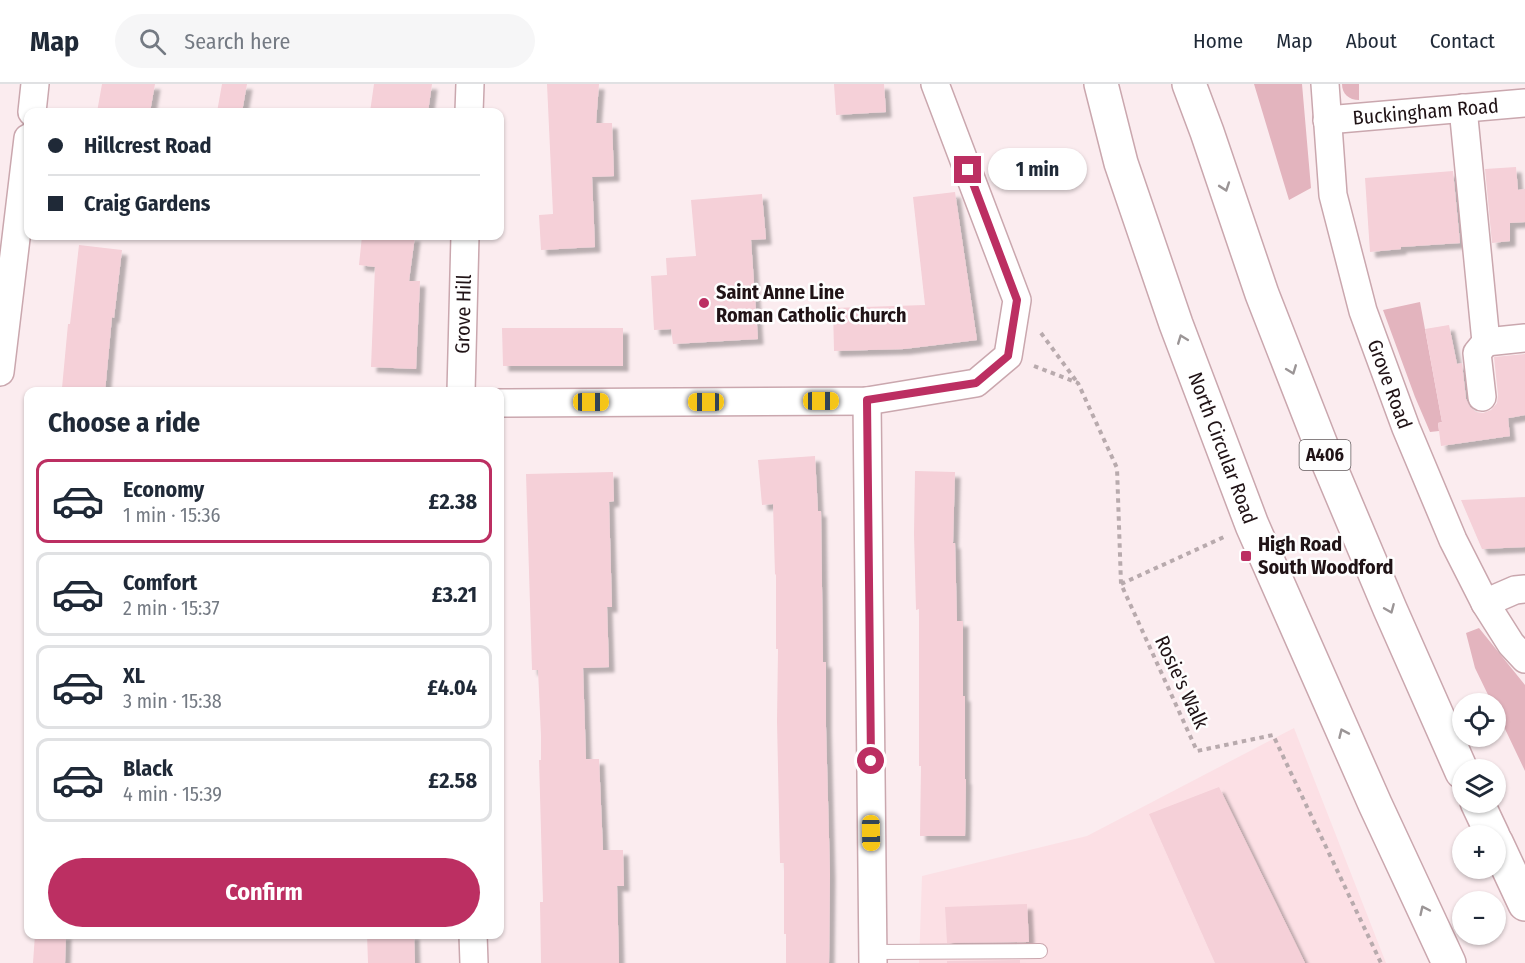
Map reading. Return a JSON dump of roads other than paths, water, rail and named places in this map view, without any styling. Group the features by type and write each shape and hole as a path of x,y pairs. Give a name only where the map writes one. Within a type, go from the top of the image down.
{"highway":[{"path":"1092,84 1121,163"},
{"name":"North Circular Road","path":"1101,84 1121,163 1176,324 1252,525 1375,804 1449,963"},
{"name":"A406","path":"1189,84 1262,294 1318,439 1456,759"},
{"name":"A406","path":"1197,84 1207,132"},
{"path":"1506,863 1525,904"}],"street":[{"path":"32,108 35,84"},
{"path":"469,108 470,84"},
{"path":"504,403 867,400 976,383 1008,356 1017,300 934,84"},
{"name":"Grove Road","path":"1325,84 1333,195 1363,311 1406,428 1453,540 1485,603 1511,644 1525,659"},
{"name":"Buckingham Road","path":"1327,120 1525,103"},
{"path":"1463,108 1486,342"},
{"path":"0,372 24,171"},
{"name":"Grove Hill","path":"461,387 465,240"},
{"path":"1482,397 1477,353 1486,342 1525,338"},
{"path":"867,400 873,958"},
{"path":"1485,603 1515,590 1525,590"},
{"path":"473,939 474,963"}],"lane":[{"path":"873,958 1040,951"}],"place":[{"name":"Saint Anne Line Roman Catholic Church","path":"704,303"},
{"name":"High Road South Woodford","path":"1246,556"}]}
